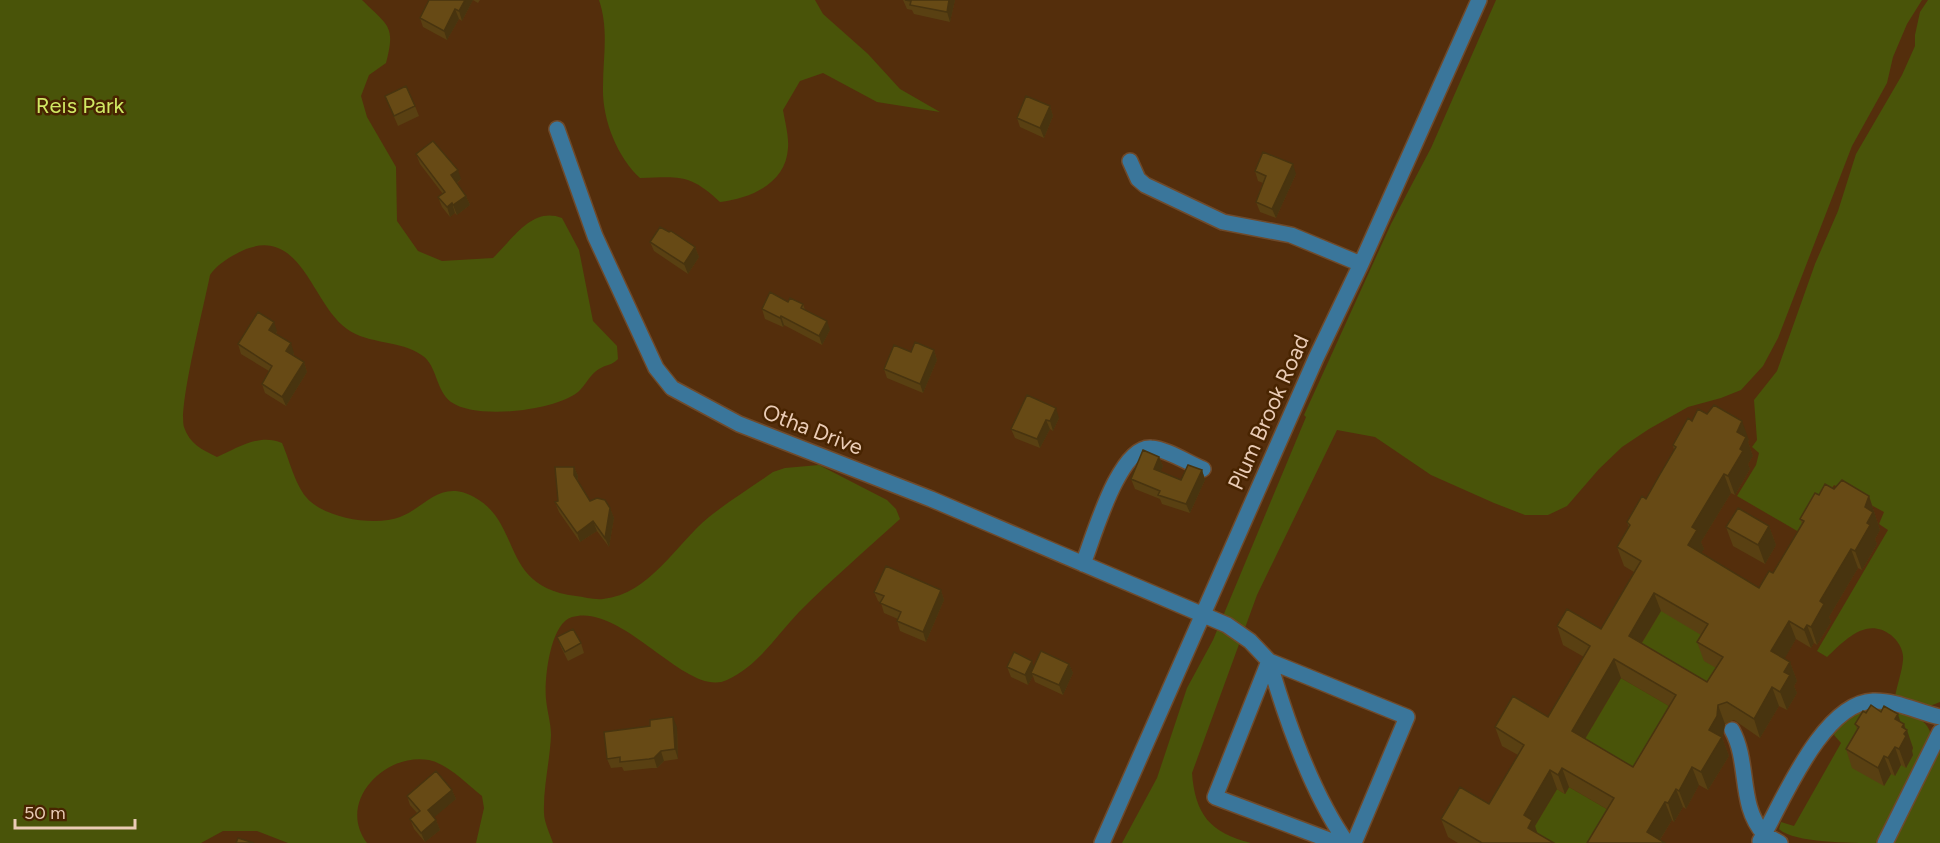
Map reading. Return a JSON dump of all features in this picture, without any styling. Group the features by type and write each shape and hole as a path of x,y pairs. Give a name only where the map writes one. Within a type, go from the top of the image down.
{"street":[{"name":"Plum Brook Road","path":"1101,843 1316,358 1362,264 1479,0"},
{"name":"Otha Drive","path":"557,129 595,236 656,368 672,388 739,424 931,499 1227,625 1250,641 1269,661"},
{"path":"1130,161 1138,179 1145,185 1215,219 1291,236 1362,264"},
{"path":"1083,564 1114,484 1133,455 1143,448 1153,448 1203,469"},
{"path":"1269,661 1215,797 1337,843"},
{"path":"1269,661 1278,692 1326,814 1347,843"},
{"path":"1269,661 1407,717 1354,843"},
{"path":"1761,838 1815,745 1827,728 1844,711 1857,704 1874,701 1940,717"},
{"path":"1732,730 1738,742 1747,803 1761,838"},
{"path":"1885,843 1940,732"},
{"path":"1761,838 1780,843"}],"green space":[{"name":"Reis Park","path":"0,0 362,0 384,21 390,33 390,41 386,63 369,75 361,96 367,117 396,167 397,221 418,251 442,261 493,258 532,220 551,215 562,218 579,250 593,321 617,346 618,359 596,371 578,392 567,399 515,411 478,411 463,408 451,402 442,392 428,360 423,356 404,347 365,338 347,329 335,318 293,258 280,249 265,245 246,249 221,263 210,275 193,354 185,399 184,427 193,442 206,452 217,457 257,441 273,440 282,443 295,478 306,497 324,510 350,519 389,520 409,513 442,493 462,492 474,497 489,508 500,522 523,568 534,580 552,590 596,599 620,595 635,588 661,566 709,517 773,472 785,468 819,465 887,500 896,509 900,519 811,600 758,658 727,680 711,682 693,676 612,623 592,616 572,617 564,621 558,630 550,653 546,679 551,735 544,813 553,843 476,843 484,808 482,796 457,775 436,762 412,760 396,764 382,772 370,783 361,797 357,812 359,827 367,843 288,843 257,831 223,831 201,843 0,843"},
{"path":"599,0 815,0 823,14 868,54 900,89 940,112 877,102 823,73 800,81 783,110 788,139 786,160 781,171 765,187 744,197 720,202 692,181 665,177 640,178 624,159 612,137 605,112 603,87 605,33"},
{"path":"1496,0 1922,0 1907,24 1893,57 1887,83 1852,146 1778,338 1763,366 1741,390 1688,407 1649,429 1622,447 1599,469 1567,506 1548,515 1525,515 1494,503 1431,475 1375,437 1337,430 1257,595 1192,773 1197,800 1207,820 1225,834 1251,843 1122,843 1157,778 1187,688 1213,640 1306,417 1304,415 1391,224 1431,148"},
{"path":"1928,0 1940,0 1940,702 1930,706 1895,697 1903,653 1896,640 1882,630 1864,629 1848,638 1827,657 1817,651 1888,530 1879,524 1884,512 1834,485 1804,535 1737,496 1756,465 1759,453 1752,447 1757,440 1754,400 1777,371 1815,264 1838,211 1856,154 1902,75 1915,46 1920,12"},
{"path":"1672,591 1719,646 1734,679 1714,700 1635,654"},
{"path":"1621,678 1702,725 1647,774 1568,737 1588,733"},
{"path":"1869,707 1914,716 1922,720 1931,735 1876,843 1810,840 1786,834 1779,829 1781,822 1794,826 1841,743 1834,735 1839,725"},
{"path":"1940,750 1940,843 1892,843"},
{"path":"1569,787 1641,829 1605,843 1537,843 1530,833 1557,789 1565,794"}],"building":[{"path":"429,0 465,0 459,11 455,9 444,31 420,18"},
{"path":"905,0 949,0 947,12 910,5 911,1"},
{"path":"406,86 415,106 394,116 385,96"},
{"path":"1026,96 1050,106 1040,128 1017,118"},
{"path":"433,141 458,170 451,175 466,196 447,207 438,197 445,192 416,154"},
{"path":"1263,152 1293,164 1272,209 1256,202 1266,176 1255,171"},
{"path":"660,227 671,231 695,247 684,264 650,242"},
{"path":"770,292 788,302 790,298 803,304 801,308 827,321 819,336 781,316 780,318 762,309"},
{"path":"258,312 274,322 269,330 291,343 286,351 304,362 282,397 262,384 272,366 238,344"},
{"path":"915,342 934,350 920,384 884,369 894,345 911,352"},
{"path":"1027,395 1056,408 1050,421 1046,420 1037,439 1011,429"},
{"path":"1714,405 1742,421 1737,432 1746,437 1740,449 1743,451 1728,476 1724,474 1692,527 1697,530 1688,545 1759,588 1769,571 1773,573 1804,521 1800,519 1815,493 1819,495 1825,484 1834,489 1842,480 1869,496 1865,507 1873,512 1867,523 1870,525 1855,551 1851,549 1820,601 1824,604 1811,627 1807,625 1804,630 1789,621 1771,651 1790,662 1784,672 1790,675 1780,692 1772,687 1754,719 1727,702 1718,705 1717,716 1709,730 1722,737 1701,772 1692,767 1679,791 1676,789 1668,803 1665,802 1647,832 1665,843 1587,843 1614,798 1562,768 1558,775 1550,770 1524,815 1532,820 1528,828 1554,843 1482,843 1441,819 1460,787 1489,804 1524,745 1495,727 1513,696 1548,717 1590,646 1557,626 1567,609 1601,629 1641,561 1617,547 1630,525 1627,522 1642,496 1646,499 1676,447 1673,445 1688,418 1692,421 1698,409 1707,414","holes":["1654,593 1708,624 1697,642 1723,657 1707,682 1629,636","1614,659 1676,695 1633,767 1572,731"]},
{"path":"1143,450 1159,457 1154,469 1181,480 1188,465 1202,470 1186,504 1158,495 1160,491 1131,479"},
{"path":"555,467 574,467 574,475 590,501 597,498 605,500 610,508 605,538 593,521 577,533 555,502 558,501"},
{"path":"1738,508 1769,526 1758,545 1726,527"},
{"path":"886,566 941,590 923,632 897,621 901,612 880,603 884,596 874,592"},
{"path":"573,629 581,643 565,652 557,637"},
{"path":"1041,651 1069,664 1059,685 1031,673"},
{"path":"1014,652 1032,661 1025,675 1007,667"},
{"path":"1871,705 1881,712 1884,706 1898,714 1895,719 1904,724 1902,727 1907,730 1899,749 1895,747 1888,758 1884,756 1878,768 1846,749 1859,727 1855,724 1863,711 1866,713"},
{"path":"673,717 675,749 661,751 654,758 649,759 620,762 620,757 607,759 604,732 650,726 650,720"},
{"path":"436,771 452,790 428,810 436,820 421,833 410,819 420,811 407,796"},
{"path":"238,838 254,843 236,843"}]}
